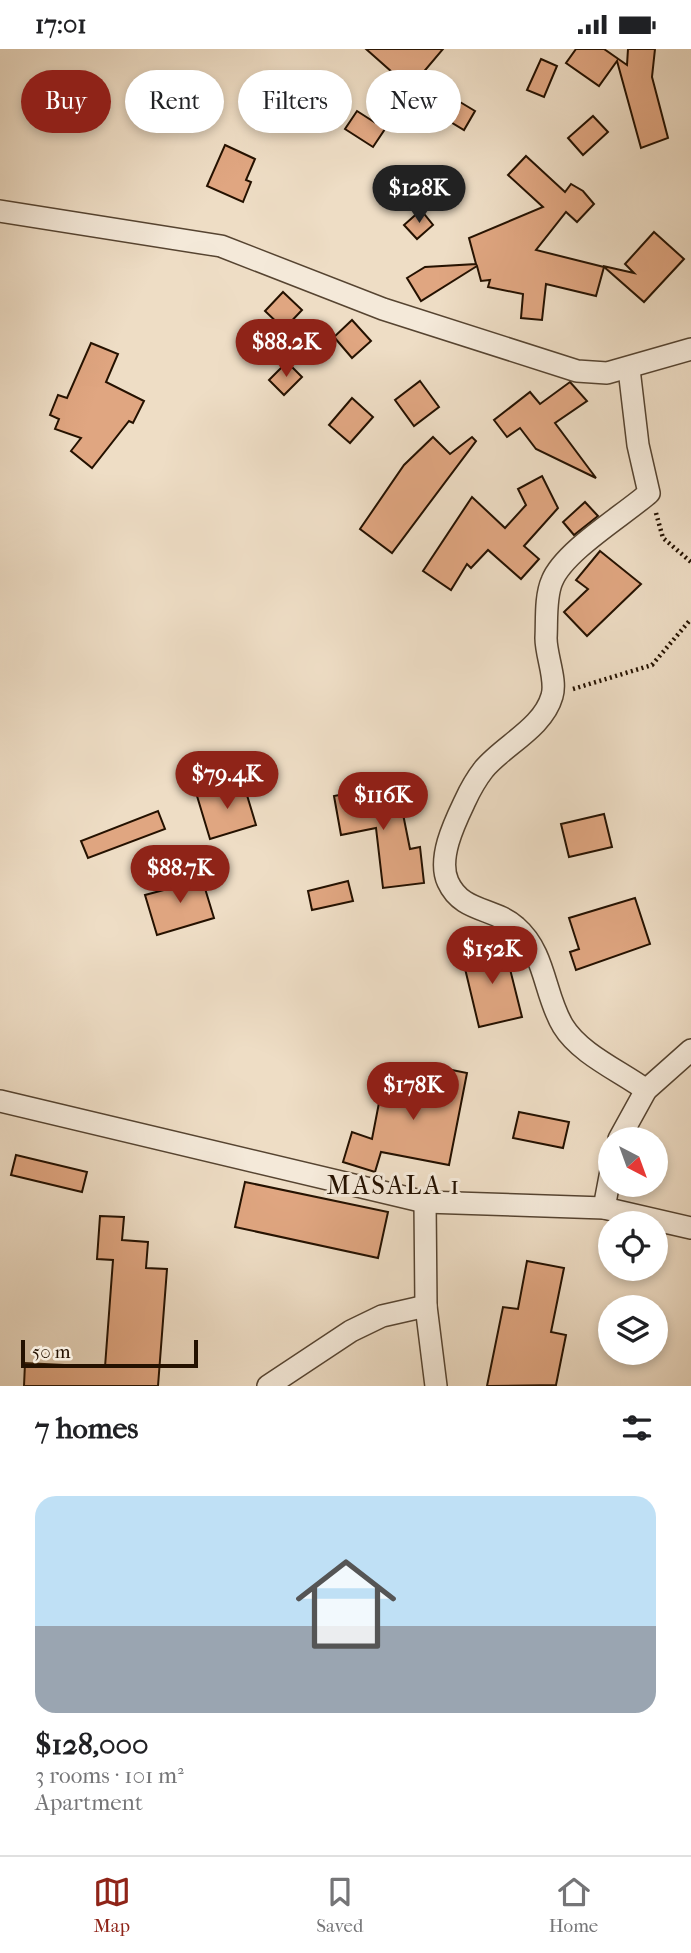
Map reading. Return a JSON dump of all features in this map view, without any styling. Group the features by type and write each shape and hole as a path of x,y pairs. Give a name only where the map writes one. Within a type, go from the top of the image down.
{"street":[{"path":"0,211 221,246 383,309 577,371 607,373 629,369 691,349"},
{"path":"629,369 638,445 649,493 592,537 557,570 551,583 546,641 553,694 544,712 484,769 466,799 448,842 446,873 449,883 464,903 500,916 516,926 530,942 561,1023 571,1038 646,1090"},
{"path":"626,1127 646,1090 691,1050"},
{"path":"0,1101 425,1202 604,1208 691,1228"},
{"path":"604,1208 606,1197"},
{"path":"425,1202 426,1306 436,1386"},
{"path":"268,1386 351,1331 382,1316 426,1306"}],"path":[{"path":"649,493 663,538 691,562"},
{"path":"553,694 652,665 691,619"}],"building":[{"path":"366,49 443,49 425,70 390,70"},
{"path":"576,49 604,49 627,65 628,49 655,49 652,77 668,138 641,148 617,61 599,86 566,63"},
{"path":"541,59 557,66 544,97 527,90"},
{"path":"461,103 475,111 464,130 461,128"},
{"path":"357,111 366,117 366,133 382,133 373,147 351,133 352,118"},
{"path":"593,116 608,132 583,155 568,138"},
{"path":"225,145 255,159 246,180 251,182 243,202 207,186"},
{"path":"526,156 565,192 571,184 583,191 594,204 577,222 566,212 536,250 604,267 596,296 546,284 542,320 521,318 523,294 488,287 490,280 481,281 477,266 421,301 407,278 425,267 476,264 469,238 543,207 508,175"},
{"path":"421,210 433,225 417,239 404,225"},
{"path":"654,232 684,259 644,302 603,266 634,273 625,264"},
{"path":"283,292 302,310 284,329 265,311"},
{"path":"352,320 371,341 352,358 334,337"},
{"path":"91,343 118,354 106,382 144,401 133,423 129,421 92,468 71,451 81,438 55,429 59,419 50,415 58,395 67,398"},
{"path":"287,362 302,377 284,395 269,380"},
{"path":"420,381 439,407 414,426 395,400"},
{"path":"570,382 587,401 555,423 596,478 536,449 520,428 507,437 494,420 530,392 540,404"},
{"path":"352,398 373,417 350,443 329,425"},
{"path":"433,437 450,454 472,437 476,441 392,553 360,529 404,465"},
{"path":"542,476 558,508 524,546 539,559 521,579 488,550 471,568 467,564 451,590 423,571 472,497 505,528 526,505 518,489"},
{"path":"585,502 598,516 574,535 563,522"},
{"path":"600,551 641,584 587,636 564,612 588,589 576,580"},
{"path":"243,782 256,825 210,839 197,796"},
{"path":"397,784 410,849 420,847 424,883 383,888 376,828 341,835 334,796"},
{"path":"158,811 165,829 88,858 81,841"},
{"path":"604,814 612,847 569,857 561,824"},
{"path":"200,872 214,918 157,935 145,895 175,887 173,880"},
{"path":"348,881 353,901 312,910 308,891"},
{"path":"635,898 650,944 576,970 570,952 579,949 569,918"},
{"path":"504,945 522,1017 479,1027 462,956"},
{"path":"437,1067 467,1073 449,1165 381,1152 375,1172 343,1162 352,1132 372,1139 384,1077 432,1087"},
{"path":"519,1112 569,1122 563,1148 513,1138"},
{"path":"16,1155 87,1172 82,1192 11,1175"},
{"path":"245,1182 388,1212 378,1258 235,1227"},
{"path":"100,1216 124,1217 122,1240 148,1242 146,1268 167,1269 158,1386 24,1386 25,1363 105,1367 113,1260 97,1259"},
{"path":"527,1261 564,1268 551,1332 566,1335 556,1385 487,1386 503,1307 518,1309"}],"district":[{"name":"MASALA 1","path":"394,1185"}]}
